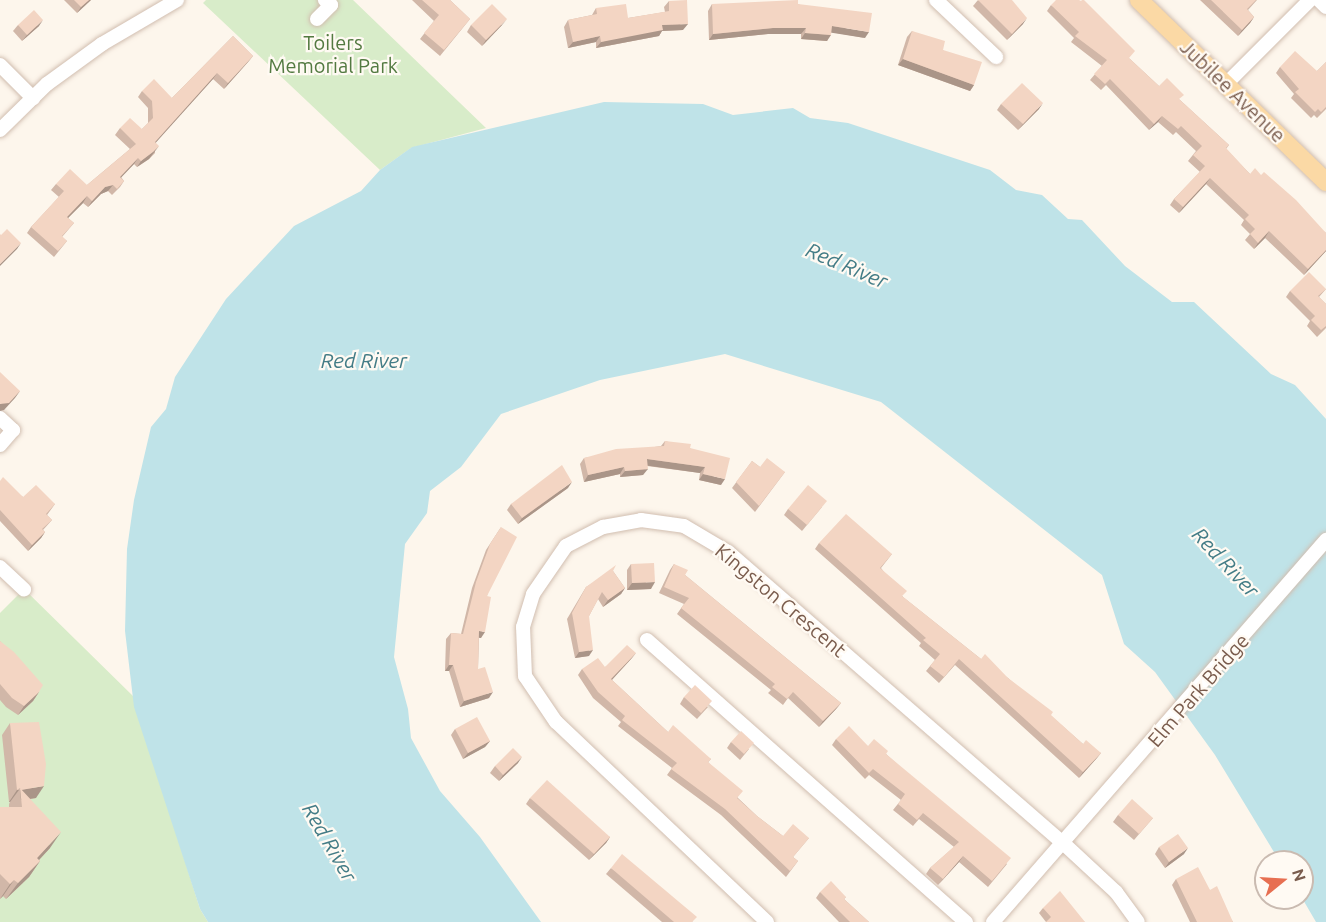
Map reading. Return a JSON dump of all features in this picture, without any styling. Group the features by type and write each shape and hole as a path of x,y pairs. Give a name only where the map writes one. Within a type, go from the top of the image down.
{"main road":[{"name":"Jubilee Avenue","path":"1139,0 1326,182"}],"street":[{"path":"0,130 33,98 102,44 177,0"},
{"path":"317,19 331,5 325,0"},
{"path":"938,0 996,57"},
{"path":"1227,84 1310,0"},
{"path":"1319,0 1326,7"},
{"path":"0,65 33,98"},
{"path":"0,418 13,430 0,445"},
{"name":"Kingston Crescent","path":"767,922 556,723 525,676 523,627 533,594 566,546 603,527 641,520 684,526 728,552 1062,842 1116,892 1138,922"},
{"name":"Elm Park Bridge","path":"993,922 1116,784 1326,540"},
{"path":"0,567 24,589"},
{"path":"647,640 966,922"}],"green space":[{"name":"Toilers Memorial Park","path":"206,0 353,0 486,128 411,148 380,170 203,3"},
{"path":"24,589 133,696 200,909 208,922 0,922 0,613"}],"water":[{"name":"Red River","path":"604,102 703,104 733,115 793,108 810,118 848,123 990,170 1016,190 1042,195 1068,219 1082,220 1125,266 1172,302 1194,302 1271,374 1295,385 1326,419 1326,922 1316,922 1309,910 1314,910 1314,850 1273,850 1215,755 1155,672 1124,644 1102,575 881,402 725,354 600,380 501,414 461,467 430,491 427,513 405,544 394,657 408,709 411,738 440,791 480,837 541,922 208,922 200,909 134,707 125,631 127,549 134,500 151,427 166,409 175,377 226,299 294,226 361,191 380,170 412,147"}],"building":[{"path":"74,0 89,0 81,7"},
{"path":"422,0 450,0 470,19 444,50 424,33 439,15"},
{"path":"687,0 688,24 662,25 663,30 601,42 600,36 573,42 568,20 597,14 596,8 626,4 628,18 669,11 669,1"},
{"path":"798,0 798,4 872,13 869,32 832,26 831,35 805,33 806,28 773,28 713,34 712,4"},
{"path":"978,0 1012,0 1027,18 1012,34"},
{"path":"1056,0 1084,0 1135,51 1129,58 1159,86 1167,78 1184,95 1179,99 1229,145 1226,148 1250,174 1255,168 1261,175 1264,172 1296,200 1326,233 1326,250 1308,269 1269,231 1258,243 1250,234 1255,229 1245,219 1249,215 1210,178 1183,207 1174,199 1205,166 1193,155 1202,146 1181,126 1178,129 1162,116 1154,124 1110,79 1105,84 1094,74 1107,60 1075,36 1079,32 1051,5"},
{"path":"1211,0 1256,0 1247,9 1254,17 1242,30"},
{"path":"492,4 507,19 486,40 471,25"},
{"path":"34,10 43,20 27,35 18,25"},
{"path":"912,31 945,41 943,50 982,62 974,85 903,59"},
{"path":"233,36 253,56 228,83 217,73 155,142 159,146 141,161 138,158 120,177 124,181 117,189 113,185 105,187 92,201 87,196 67,217 74,223 62,236 67,241 58,251 31,227 64,191 56,184 70,169 87,185 136,144 120,128 130,118 142,129 153,118 152,101 142,91 154,79 172,98"},
{"path":"1295,51 1317,71 1326,62 1326,107 1321,112 1318,109 1315,112 1295,92 1299,89 1280,67"},
{"path":"1022,83 1043,103 1023,124 1001,104"},
{"path":"7,229 21,243 0,264 0,234"},
{"path":"1309,272 1326,289 1318,296 1326,304 1326,326 1321,330 1311,320 1315,316 1290,291"},
{"path":"0,372 20,391 9,403 0,404"},
{"path":"665,441 691,444 690,448 730,458 725,479 703,474 705,467 647,459 648,469 625,471 624,467 588,475 584,458 616,449 664,446"},
{"path":"767,458 785,472 759,506 736,482 752,461 760,467"},
{"path":"562,465 572,482 522,518 511,504"},
{"path":"3,477 23,497 36,485 55,504 46,514 52,520 42,529 45,532 32,545 0,510 0,481"},
{"path":"808,485 827,501 807,525 788,509"},
{"path":"846,514 892,554 880,568 907,591 902,596 981,659 985,654 1008,678 1053,712 1051,715 1083,744 1086,740 1101,753 1083,772 959,659 944,677 930,666 940,654 923,640 926,638 819,543"},
{"path":"501,527 517,537 487,596 491,597 485,632 479,631 478,669 485,667 493,692 464,701 453,665 449,665 451,633 463,634 476,582 490,544"},
{"path":"654,563 655,582 632,583 631,564"},
{"path":"674,564 688,570 685,575 841,703 823,721 793,692 787,699 772,687 775,684 681,608 689,598 664,587"},
{"path":"616,565 613,571 625,588 608,600 602,592 589,616 593,650 579,652 572,613 586,587"},
{"path":"0,641 14,652 43,685 24,706 12,698 0,684"},
{"path":"627,645 636,653 611,679 668,732 673,725 711,759 708,762 743,791 737,798 757,816 783,836 793,824 809,838 793,857 798,861 790,871 725,809 671,769 677,763 622,720 625,716 598,692 582,669 598,658 605,667"},
{"path":"695,685 712,701 701,713 684,697"},
{"path":"477,717 490,741 468,753 455,729"},
{"path":"39,722 46,764 44,786 17,790 10,723"},
{"path":"849,726 868,746 874,739 888,751 886,754 1011,858 992,881 963,856 943,879 930,868 959,842 923,813 917,820 898,804 905,794 873,769 869,773 836,739"},
{"path":"741,731 754,743 744,754 731,742"},
{"path":"513,748 522,757 503,775 495,766"},
{"path":"547,780 610,837 594,854 530,798"},
{"path":"20,788 61,832 37,858 40,861 18,883 14,880 10,884 0,874 0,807 22,807"},
{"path":"1132,799 1153,818 1139,834 1118,815"},
{"path":"1178,834 1188,848 1169,862 1159,847"},
{"path":"622,854 697,917 692,922 674,922 611,868"},
{"path":"1198,867 1210,890 1217,886 1233,922 1197,922 1176,879"},
{"path":"831,881 846,897 844,899 869,922 850,922 820,892"},
{"path":"1060,891 1085,922 1046,922 1051,917 1043,908"}]}
